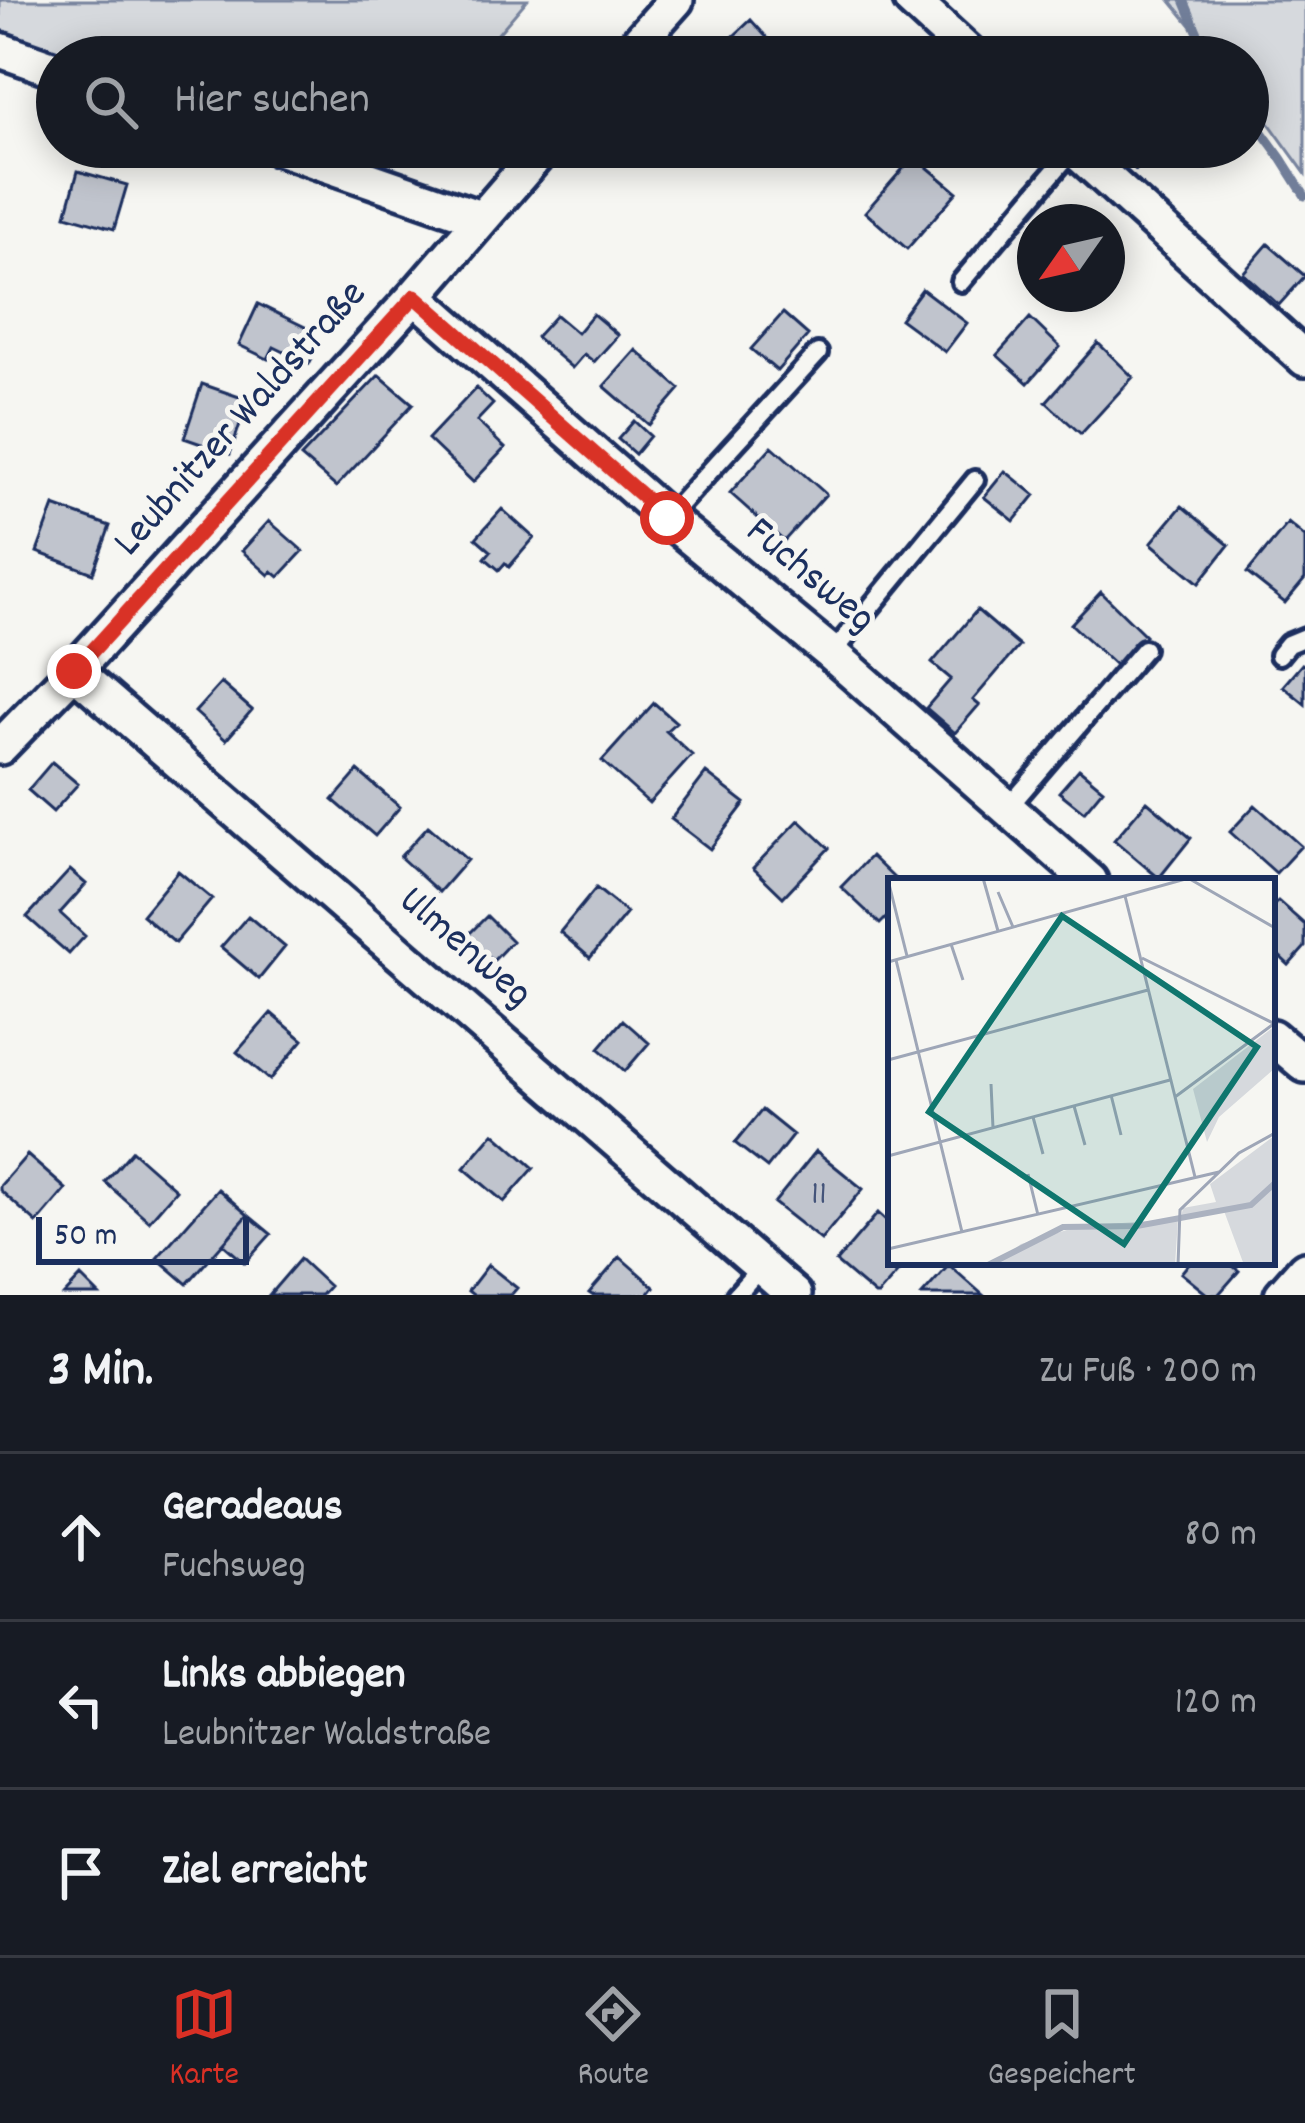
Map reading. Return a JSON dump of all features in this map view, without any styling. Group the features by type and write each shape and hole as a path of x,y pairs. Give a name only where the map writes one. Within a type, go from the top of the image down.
{"street":[{"path":"644,36 676,0"},
{"path":"911,0 951,36"},
{"path":"0,50 36,63"},
{"path":"336,168 480,218"},
{"name":"Leubnitzer Waldstraße","path":"0,747 415,296 525,168"},
{"path":"1095,168 1305,359"},
{"name":"Fuchsweg","path":"415,296 1086,878"},
{"name":"Ulmenweg","path":"74,671 794,1295"},
{"path":"1275,1040 1305,1065"},
{"path":"1282,1295 1305,1269"}],"lane":[{"path":"961,281 1056,168"},
{"path":"667,518 818,352"},
{"path":"832,654 975,480"},
{"path":"1279,655 1288,644 1305,637"},
{"path":"1006,810 1144,649"},
{"path":"736,1295 761,1267"}],"shaded area":[{"path":"0,0 527,0 496,36 36,36 36,45 0,33"},
{"path":"1170,0 1305,0 1305,173 1269,123 1269,36 1200,36"}],"building":[{"path":"751,20 765,36 734,36"},
{"path":"904,168 928,168 957,192 907,249 865,212"},
{"path":"78,171 127,185 114,229 66,215"},
{"path":"1268,244 1305,276 1279,305 1243,273"},
{"path":"922,289 967,323 945,352 900,319"},
{"path":"258,304 311,330 307,338 319,344 309,364 274,347 268,359 239,345"},
{"path":"783,313 808,335 777,371 751,349"},
{"path":"593,314 618,335 594,362 584,354 572,368 536,337 556,315 577,333"},
{"path":"1030,318 1060,347 1028,383 997,355"},
{"path":"1098,343 1133,377 1081,434 1046,402"},
{"path":"636,350 680,389 649,425 604,386"},
{"path":"379,375 413,404 336,487 301,457"},
{"path":"202,384 248,400 230,454 184,438"},
{"path":"476,388 493,404 477,421 505,448 473,482 428,439"},
{"path":"634,421 650,436 635,454 618,439"},
{"path":"772,446 826,494 784,541 730,493"},
{"path":"1005,471 1035,495 1014,521 984,497"},
{"path":"54,506 110,526 93,573 37,552"},
{"path":"1182,506 1229,545 1199,583 1151,543"},
{"path":"502,509 534,538 509,567 505,563 499,570 485,558 491,551 476,538"},
{"path":"269,521 303,551 279,577 272,571 269,575 242,551"},
{"path":"1288,523 1305,537 1305,579 1285,603 1247,573"},
{"path":"1101,592 1145,635 1116,666 1071,624"},
{"path":"977,610 1019,646 973,700 979,705 955,733 926,708 951,679 932,663"},
{"path":"1305,666 1305,704 1283,686"},
{"path":"221,683 252,710 226,740 195,712"},
{"path":"654,703 676,722 666,731 692,755 649,803 602,761"},
{"path":"52,762 78,784 53,812 28,790"},
{"path":"1079,769 1103,789 1084,812 1059,792"},
{"path":"358,771 400,807 375,836 333,800"},
{"path":"706,773 745,803 710,849 671,819"},
{"path":"1147,801 1191,838 1159,878 1114,840"},
{"path":"1255,805 1301,846 1276,873 1230,832"},
{"path":"799,820 829,848 783,897 753,868"},
{"path":"428,826 467,860 439,892 400,857"},
{"path":"871,856 894,878 888,878 888,916 880,924 841,887"},
{"path":"70,870 86,884 60,913 85,936 69,954 27,917"},
{"path":"178,871 212,899 175,943 142,915"},
{"path":"596,888 627,913 590,958 560,932"},
{"path":"1278,901 1305,925 1305,947 1289,965 1275,952"},
{"path":"248,916 285,947 259,979 221,947"},
{"path":"487,916 512,941 493,961 467,936"},
{"path":"271,1013 303,1040 270,1080 237,1052"},
{"path":"623,1020 649,1043 625,1071 599,1048"},
{"path":"762,1110 793,1135 767,1168 735,1143"},
{"path":"494,1133 534,1168 504,1202 464,1168"},
{"path":"132,1151 176,1190 149,1221 105,1182"},
{"path":"816,1151 863,1189 821,1240 774,1203"},
{"path":"27,1155 66,1189 37,1223 0,1190"},
{"path":"218,1189 248,1215 187,1284 157,1258"},
{"path":"878,1213 888,1222 888,1265 904,1265 875,1295 836,1262"},
{"path":"248,1215 271,1234 245,1263 223,1244"},
{"path":"620,1257 654,1287 648,1295 589,1293"},
{"path":"300,1259 329,1286 321,1295 269,1295"},
{"path":"488,1265 517,1288 511,1295 468,1291"},
{"path":"949,1265 983,1295 922,1295"},
{"path":"1188,1265 1232,1265 1239,1271 1218,1295 1208,1295 1181,1273"},
{"path":"81,1277 99,1295 64,1295"}],"waterway":[{"path":"1184,0 1199,36"},
{"path":"1269,142 1305,196"}],"route":[{"path":"74,671 415,296 667,518"}]}
